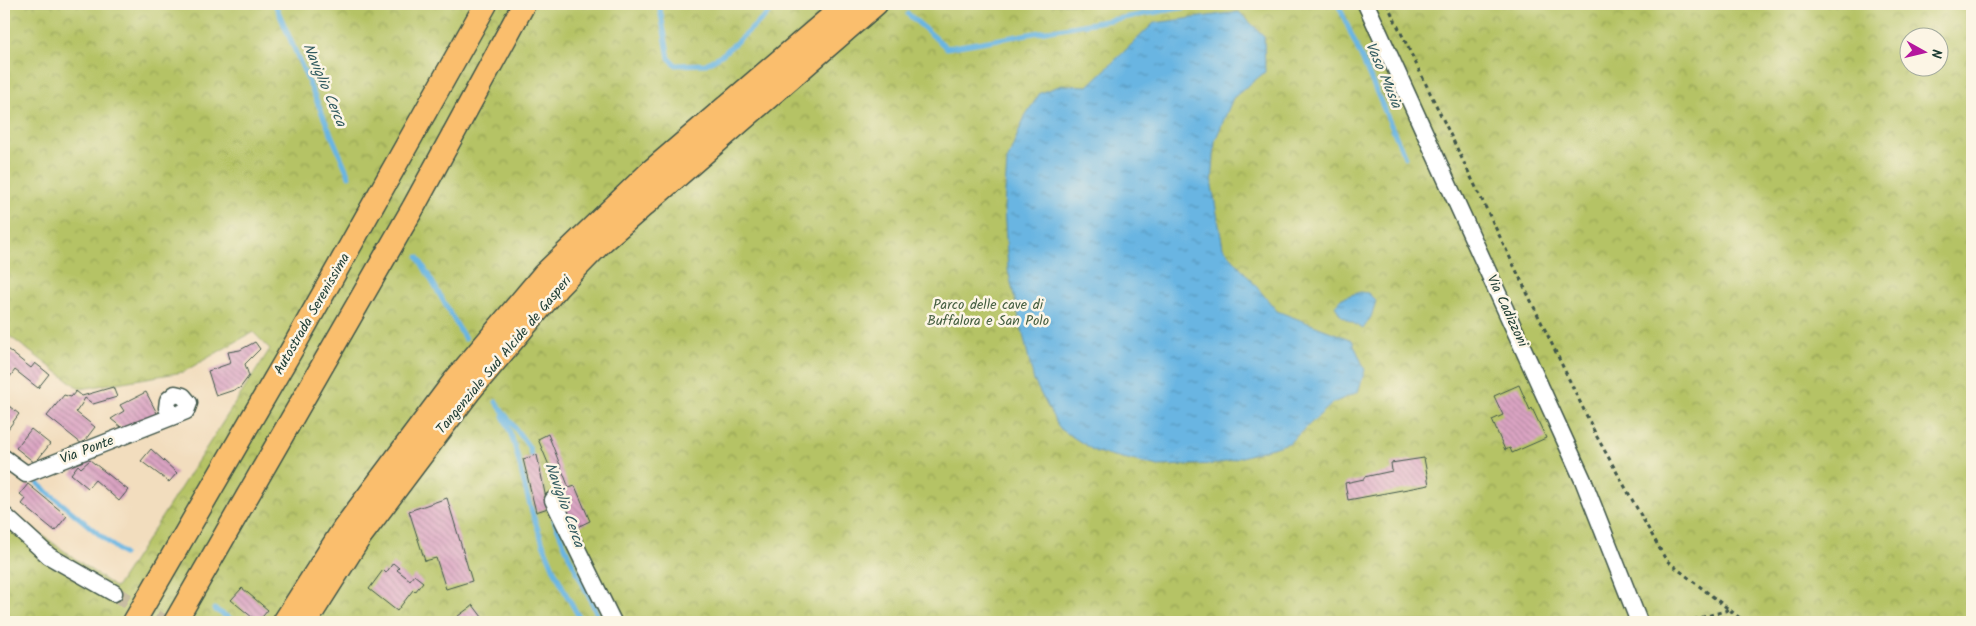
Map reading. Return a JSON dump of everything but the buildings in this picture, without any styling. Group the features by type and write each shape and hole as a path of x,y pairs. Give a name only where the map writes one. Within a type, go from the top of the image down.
{"highway":[{"name":"Autostrada Serenissima","path":"134,622 296,344 486,4"},
{"path":"175,622 413,208 524,4"},
{"name":"Tangenziale Sud Alcide de Gasperi","path":"284,622 344,528 454,381 544,275 652,170 846,4"},
{"name":"Tangenziale Sud Alcide de Gasperi","path":"306,622 360,538 464,399 559,286 603,241 876,4"}],"street":[{"name":"Via Cadizzoni","path":"1366,4 1583,480 1639,622"},
{"name":"Via Ponte","path":"4,458 26,474 174,416"},
{"path":"553,500 613,622"},
{"path":"4,515 49,556 114,592"}],"path":[{"path":"1387,4 1597,437 1666,560 1745,622"},
{"path":"1686,622 1728,610"}],"green space":[{"name":"Parco delle cave di Buffalora e San Polo","path":"4,4 1972,4 1972,622 4,622 4,508 116,588 270,349 253,332 183,372 80,389 4,332"}],"water":[{"path":"1239,12 1264,36 1265,72 1233,98 1215,141 1212,186 1223,247 1277,311 1352,340 1365,370 1358,392 1333,403 1289,443 1218,464 1158,466 1096,452 1059,428 1034,381 1008,270 1004,208 1007,161 1025,116 1040,93 1062,85 1088,86 1154,23"},
{"path":"1360,292 1368,293 1376,301 1371,317 1363,329 1341,316 1335,306 1342,298"}],"waterway":[{"name":"Naviglio Cerca","path":"275,4 349,176"},
{"name":"Vaso Musia","path":"659,4 669,58 676,65 706,64 723,54 779,4"},
{"name":"Vaso Musia","path":"908,14 947,48 1204,4"},
{"name":"Vaso Musia","path":"1338,4 1405,157"},
{"name":"Naviglio Cerca","path":"418,257 465,339"},
{"name":"Naviglio Cerca","path":"496,402 529,447 533,463"},
{"path":"503,416 517,453 530,505 543,545 561,585 582,622"},
{"path":"38,484 123,554"},
{"name":"Naviglio Cerca","path":"554,520 601,622"},
{"path":"214,609 236,622"}],"tunnel":[{"path":"114,593 163,622"}]}
